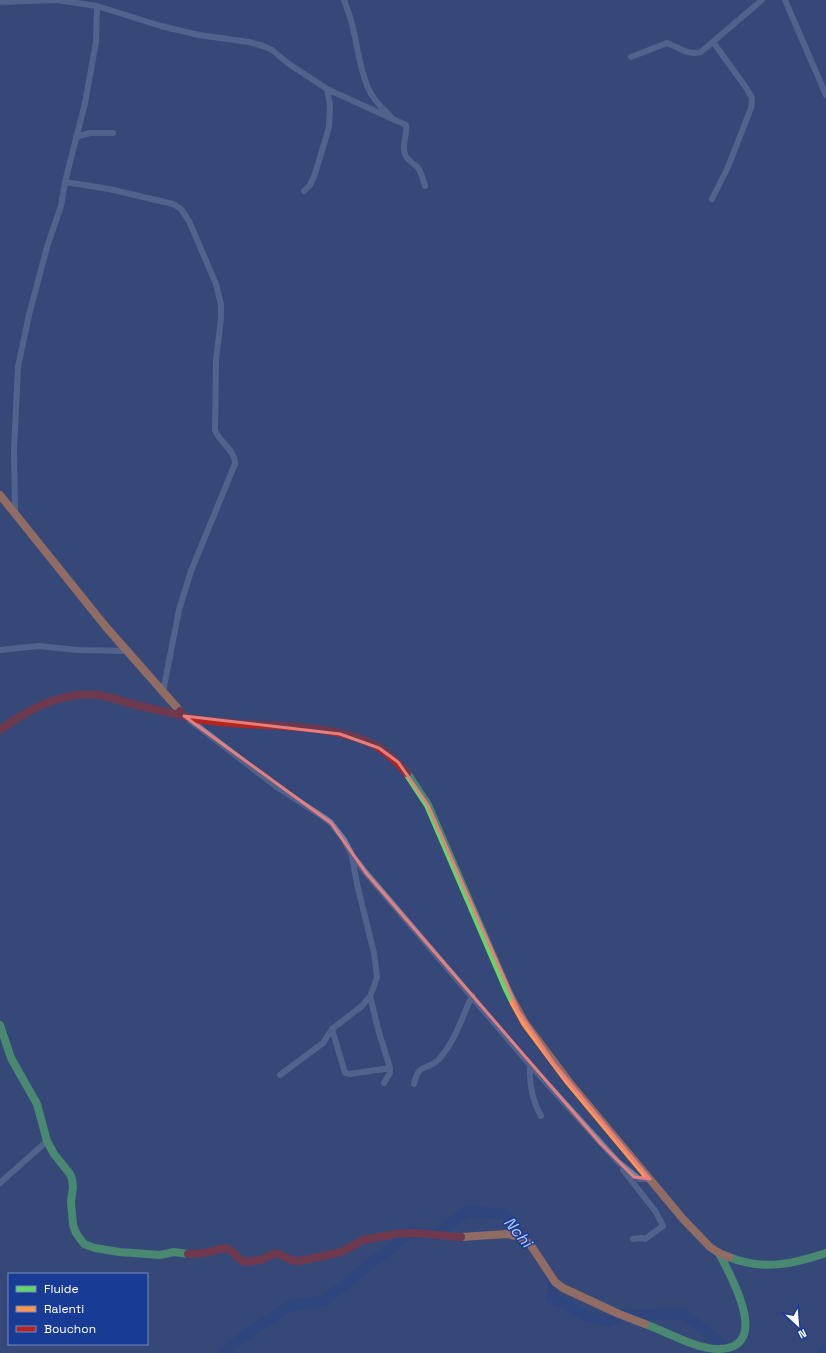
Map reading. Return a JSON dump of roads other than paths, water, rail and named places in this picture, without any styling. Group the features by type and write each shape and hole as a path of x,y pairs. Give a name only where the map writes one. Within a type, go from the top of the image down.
{"main road":[{"path":"0,495 72,585 184,716"},
{"path":"0,730 24,713 38,707 54,701 84,695 109,697 184,716 228,723 298,728 340,734 359,739 379,748 398,762 416,784 428,805 507,989 525,1023 569,1082 700,1238 719,1253 743,1263 779,1265 808,1259 826,1253"},
{"path":"0,1025 1,1033 11,1058 36,1104 47,1141 54,1154 70,1174 74,1187 71,1202 72,1218 76,1232 87,1246 119,1252 160,1255 174,1252 192,1254 204,1253 225,1248 232,1251 241,1260 246,1262 260,1260 276,1253 294,1261 300,1261 341,1252 363,1240 395,1234 416,1233 458,1237 507,1234 519,1237 527,1242 536,1252 555,1282 569,1291 619,1314 695,1344 716,1349 729,1348 736,1345 743,1336 746,1326 744,1309 735,1283 719,1253"}],"street":[{"path":"0,2 57,0 96,6 161,26 198,35 249,42 263,46 272,50 289,64 327,89 406,125 403,148 404,153 406,158 418,168 425,186"},
{"path":"344,0 352,23 360,66 369,92 378,104 393,119"},
{"path":"631,57 667,43 690,53 696,54 701,52 762,0"},
{"path":"785,0 826,95"},
{"path":"15,514 14,450 18,367 29,316 47,247 61,206 65,182 85,103 96,42 96,6"},
{"path":"712,199 728,166 751,108 752,98 713,42"},
{"path":"304,191 310,184 315,174 328,127 330,105 327,89"},
{"path":"76,137 90,133 112,133"},
{"path":"65,182 134,194 173,204 181,209 189,221 216,284 221,305 222,319 216,360 215,430 219,438 235,457 235,464 191,571 179,610 163,692"},
{"path":"0,650 39,646 77,650 127,651"},
{"path":"184,716 277,787 331,823 344,840 352,856 530,1065 618,1162 639,1179 650,1179"},
{"path":"280,1076 323,1042 332,1029 354,1013 370,996 377,977 371,941 357,884 352,856"},
{"path":"370,996 390,1068 390,1073 384,1083"},
{"path":"414,1084 418,1070 440,1059 449,1046 460,1025 472,996"},
{"path":"332,1029 345,1073 350,1074 390,1068"},
{"path":"530,1065 531,1092 541,1116"},
{"path":"0,1183 47,1141"},
{"path":"618,1162 626,1175 656,1212 663,1226 645,1239 642,1238 633,1240"}],"waterway":[{"name":"Nchi","path":"225,1353 245,1335 292,1305 324,1301 411,1232 438,1235 466,1211 505,1214 519,1237 525,1242"},
{"name":"Nchi","path":"549,1274 554,1286 551,1298 564,1303 584,1315 609,1322 622,1315 684,1314 730,1353"},
{"name":"Nchi","path":"823,1353 826,1349"}]}
